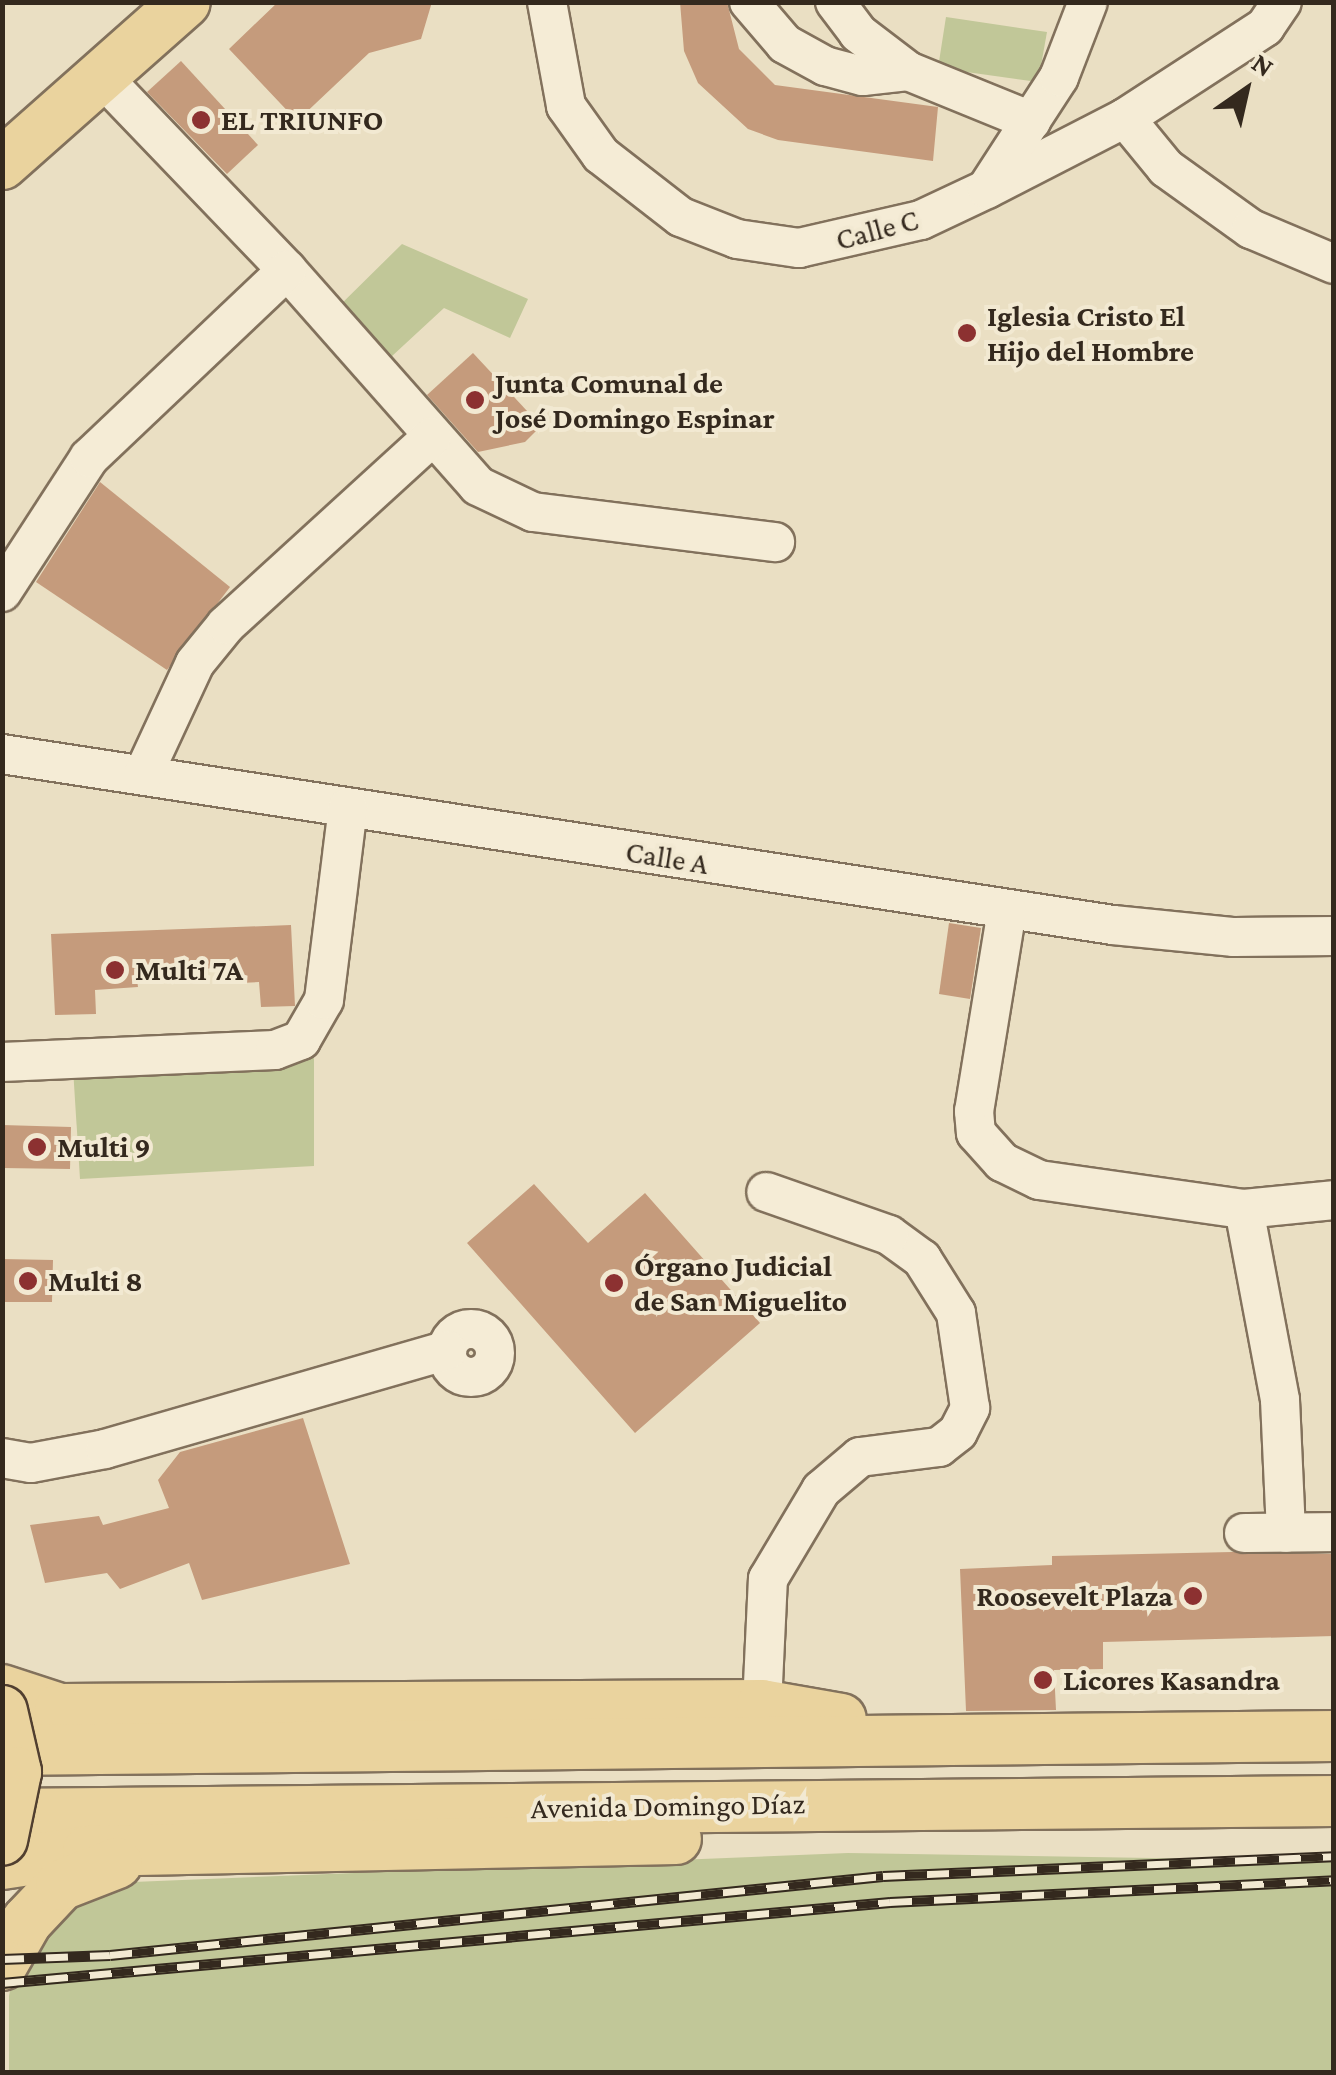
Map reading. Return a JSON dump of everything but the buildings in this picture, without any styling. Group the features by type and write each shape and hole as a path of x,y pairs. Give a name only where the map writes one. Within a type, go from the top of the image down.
{"main road":[{"path":"2,164 186,2"},
{"path":"2,1690 60,1710 762,1704 960,1740"},
{"path":"2,1710 16,1772 2,1840"},
{"name":"Avenida Domingo Díaz","path":"2,1750 1334,1736"},
{"path":"2,1864 88,1851 167,1852 943,1829 1115,1801"},
{"name":"Avenida Domingo Díaz","path":"2,1814 1334,1801"},
{"path":"2,1965 27,1921 61,1885 103,1866 167,1852"}],"street":[{"name":"Calle C","path":"547,2 566,106 601,155 681,217 738,240 798,248 921,220 987,189 1125,118 1265,27 1282,2"},
{"path":"749,2 762,24 824,66 864,76 908,71"},
{"path":"835,2 858,32 908,71 1031,120"},
{"path":"987,189 1059,77 1088,2"},
{"path":"101,76 286,270 478,486 533,512 774,542"},
{"path":"1125,118 1166,168 1250,229 1334,264"},
{"path":"2,592 89,458 286,270"},
{"path":"143,775 188,676 226,624 432,437"},
{"name":"Calle A","path":"2,754 1007,910 1234,937 1334,936"},
{"path":"2,1062 275,1050 301,1040 324,1000 348,807"},
{"path":"1007,910 974,1111 976,1133 987,1148 1039,1180 1244,1209 1334,1200"},
{"path":"762,1704 768,1579 821,1490 860,1457 939,1446 958,1432 970,1408 956,1312 922,1259 889,1235 766,1192"},
{"path":"1244,1209 1280,1400 1286,1532"},
{"path":"2,1458 31,1463 105,1449 447,1350"},
{"path":"1244,1533 1334,1532"}],"green space":[{"path":"946,17 1047,32 1038,82 938,68"},
{"path":"402,244 528,299 510,338 444,308 378,369 330,315"},
{"path":"314,1058 314,1166 80,1179 73,1068"},
{"path":"848,1853 1333,1861 1333,2072 9,2072 9,1996 17,1955 84,1884"}],"railway":[{"path":"2,1959 110,1955 883,1876 1334,1856"},
{"path":"2,1983 890,1902 1334,1880"}],"place":[{"name":"EL TRIUNFO","path":"201,120"},
{"name":"Iglesia Cristo El Hijo del Hombre","path":"967,333"},
{"name":"Junta Comunal de José Domingo Espinar","path":"475,400"},
{"name":"Multi 7A","path":"115,970"},
{"name":"Multi 9","path":"37,1147"},
{"name":"Multi 8","path":"28,1281"},
{"name":"Órgano Judicial de San Miguelito","path":"614,1283"},
{"name":"Roosevelt Plaza","path":"1193,1596"},
{"name":"Licores Kasandra","path":"1043,1680"}]}
